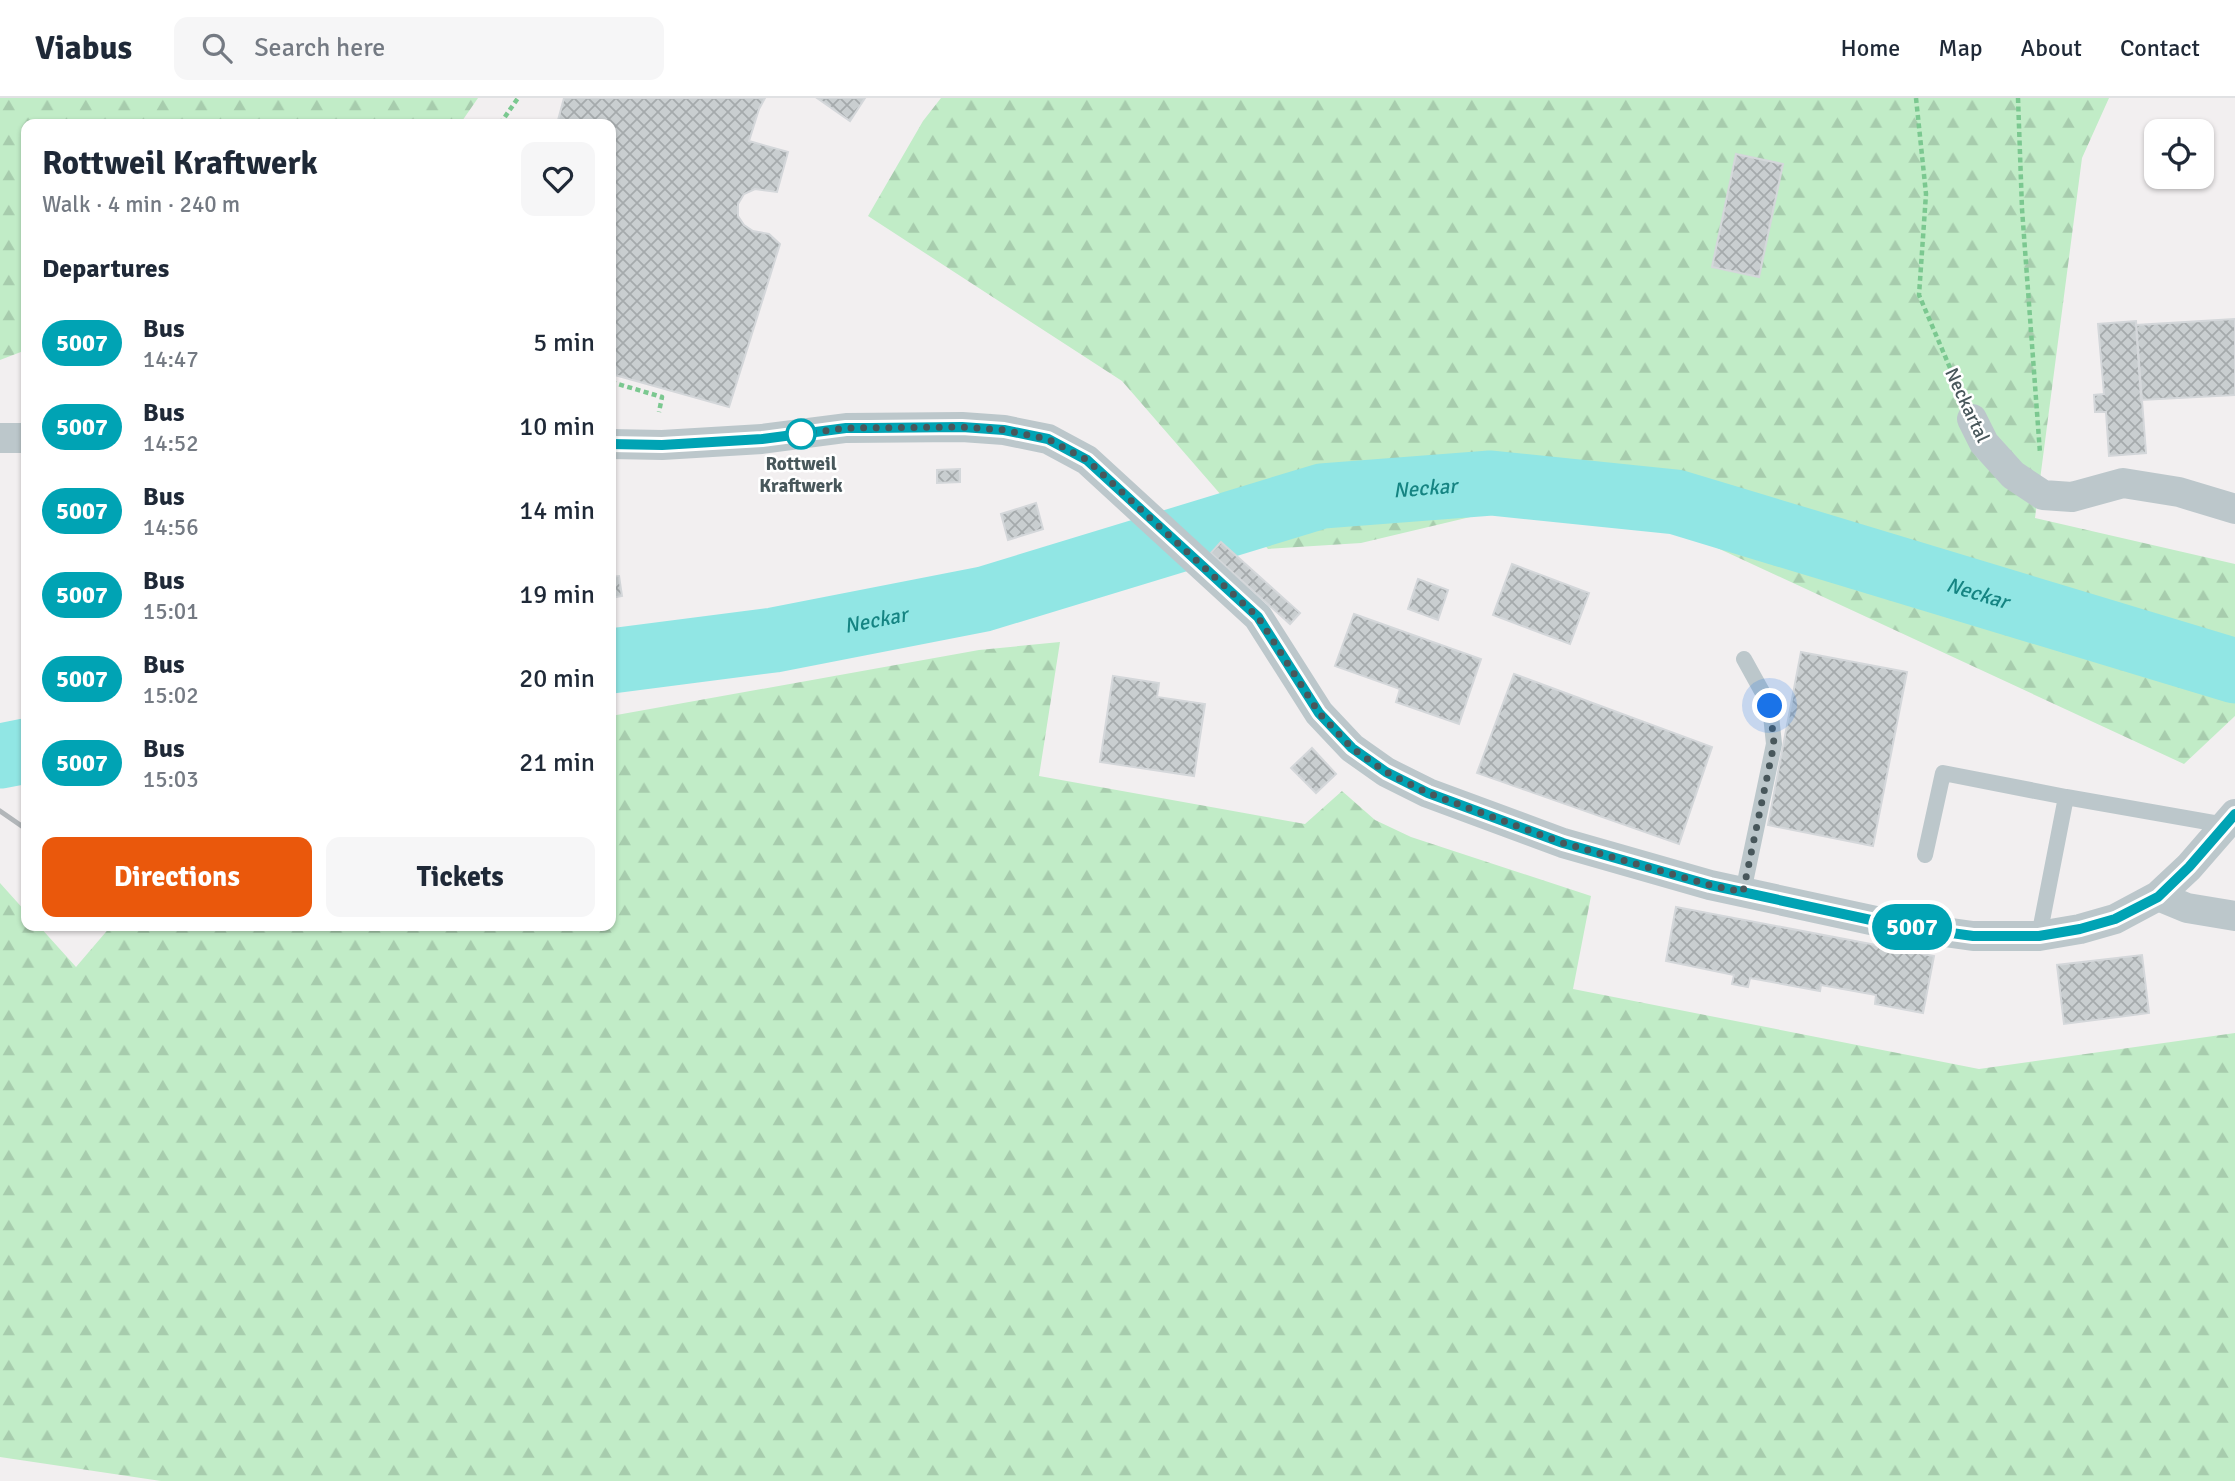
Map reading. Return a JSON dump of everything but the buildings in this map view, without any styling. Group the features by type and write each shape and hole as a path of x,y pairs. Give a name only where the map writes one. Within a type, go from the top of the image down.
{"street":[{"name":"Neckartal","path":"1972,419 1983,443 2013,475 2042,495"},
{"path":"616,444 662,445 762,439 846,428 962,427 1004,430 1048,439 1087,460 1258,617 1319,713 1352,748 1386,772 1428,793 1563,843 1710,885 1894,925 1973,936 2039,936 2080,929 2115,919 2158,897 2189,867 2230,820"},
{"path":"0,438 21,438"},
{"path":"2042,495 2072,497 2123,483 2179,492 2235,509"},
{"path":"2158,897 2187,908 2235,916"}],"lane":[{"path":"1743,892 1774,744 1770,706 1744,659"},
{"path":"1925,855 1942,773 2066,797 2230,820"},
{"path":"2039,936 2066,797"}],"path":[{"path":"503,119 518,98"},
{"name":"Neckartal","path":"1916,98 1926,194 1919,295 1972,419"},
{"path":"2018,98 2022,209 2042,495"},
{"path":"616,383 663,397"}],"green space":[{"path":"0,98 478,98 463,119 21,119 21,352 0,360"},
{"path":"941,98 2109,98 2082,158 2035,518 2235,564 2235,716 2184,764 1672,527 1483,514 1361,543 1268,549 1122,381 868,216 923,121"},
{"path":"1060,642 1039,776 1305,824 1342,791 1375,820 1411,837 1591,896 1573,989 1979,1069 2235,1033 2235,1481 161,1481 0,1457 0,883 21,906 21,931 44,931 76,967 107,931 616,931 616,715 979,650"}],"waterway":[{"name":"Neckar","path":"616,660 774,640 984,599 1322,496 1491,483 1676,502 2235,671"},
{"name":"Neckar","path":"0,756 21,752"}],"railway":[{"path":"0,811 21,826"}],"bus line":[{"name":"5007","path":"616,444 662,445 762,439 846,428 962,427 1004,430 1048,439 1087,460 1258,617 1319,713 1352,748 1386,772 1428,793 1563,843 1710,885 1894,925 1973,936 2039,936 2080,929 2115,919 2158,897 2189,867 2235,814"}],"place":[{"name":"Rottweil Kraftwerk","path":"801,434"}],"route":[{"path":"801,434 846,428 962,427 1004,430 1048,439 1087,460 1258,617 1319,713 1352,748 1386,772 1428,793 1563,843 1710,885 1743,892 1774,744 1770,706"}]}
